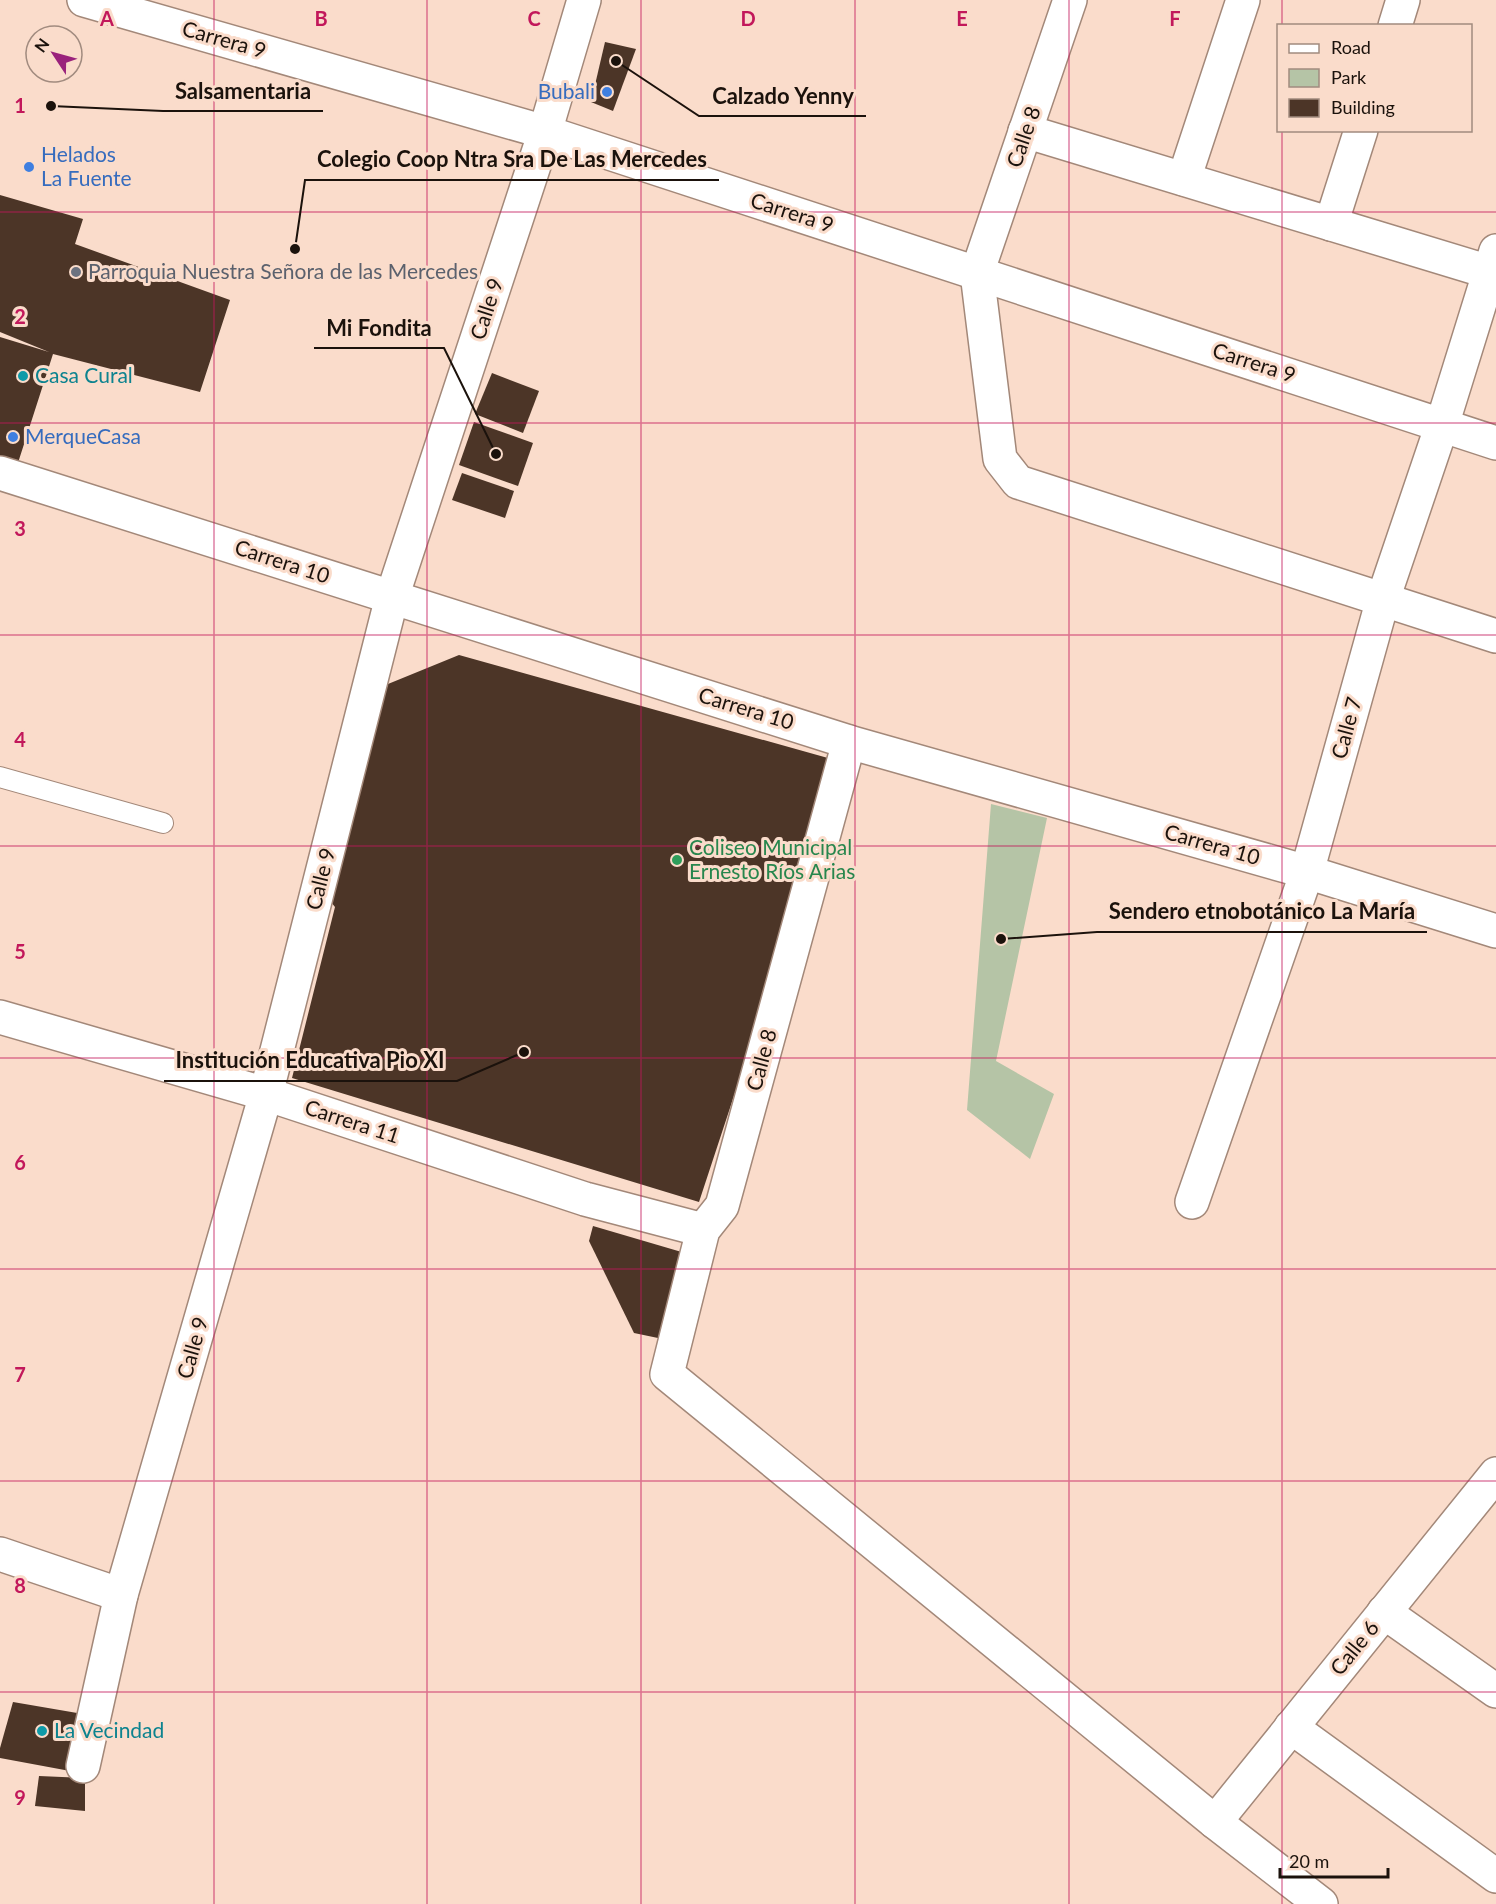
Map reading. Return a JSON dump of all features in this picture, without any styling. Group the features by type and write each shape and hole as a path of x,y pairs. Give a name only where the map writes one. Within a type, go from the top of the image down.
{"street":[{"name":"Carrera 9","path":"84,0 546,132 1496,443"},
{"name":"Calle 9","path":"83,1766 121,1595 266,1094 392,597 546,132 584,0"},
{"name":"Calle 8","path":"977,273 1070,0"},
{"path":"1184,179 1243,0"},
{"path":"1396,24 1403,0"},
{"path":"1025,131 1331,224 1494,266"},
{"path":"1331,224 1360,132"},
{"name":"Calle 7","path":"1192,1202 1307,872 1383,599 1494,266"},
{"path":"977,273 1000,459 1018,482 1496,636"},
{"name":"Carrera 10","path":"0,473 849,742 1307,872 1496,931"},
{"name":"Calle 8","path":"849,742 722,1206 703,1230 667,1374 1215,1822"},
{"name":"Carrera 11","path":"0,1017 266,1094 585,1199 703,1230"},
{"name":"Calle 6","path":"1215,1822 1495,1478"},
{"path":"0,1554 121,1595"},
{"path":"1384,1612 1496,1691"},
{"path":"1291,1727 1496,1876"},
{"path":"1215,1822 1321,1904"}],"lane":[{"path":"0,777 163,823"}],"green space":[{"path":"991,804 1047,818 996,1061 1054,1094 1030,1159 967,1110"}],"building":[{"path":"605,42 636,49 613,111 591,102"},
{"name":"Parroquia Nuestra Señora de las Mercedes","path":"0,195 83,219 75,244 230,300 200,392 53,354 16,469 0,464 0,337 49,352 0,332"},
{"path":"492,373 539,391 523,433 475,414"},
{"path":"474,422 533,443 518,486 459,465"},
{"path":"462,473 514,491 505,518 452,500"},
{"path":"459,655 835,760 757,1026 699,1202 292,1078 335,907 326,896 388,684"},
{"path":"593,1226 685,1253 658,1338 634,1333 589,1241"},
{"name":"La Vecindad","path":"13,1702 83,1714 70,1771 0,1758 0,1748"},
{"path":"39,1776 85,1778 85,1811 35,1806"}],"place":[{"name":"Calzado Yenny","path":"616,61"},
{"name":"Bubali","path":"607,92"},
{"name":"Salsamentaria","path":"51,106"},
{"name":"Helados La Fuente","path":"29,167"},
{"name":"Colegio Coop Ntra Sra De Las Mercedes","path":"295,249"},
{"name":"Parroquia Nuestra Señora de las Mercedes","path":"76,272"},
{"name":"Casa Cural","path":"23,376"},
{"name":"MerqueCasa","path":"13,437"},
{"name":"Mi Fondita","path":"496,454"},
{"name":"Coliseo Municipal Ernesto Ríos Arias","path":"677,860"},
{"name":"Sendero etnobotánico La María","path":"1001,939"},
{"name":"Institución Educativa Pio XI","path":"524,1052"},
{"name":"La Vecindad","path":"42,1731"}]}
